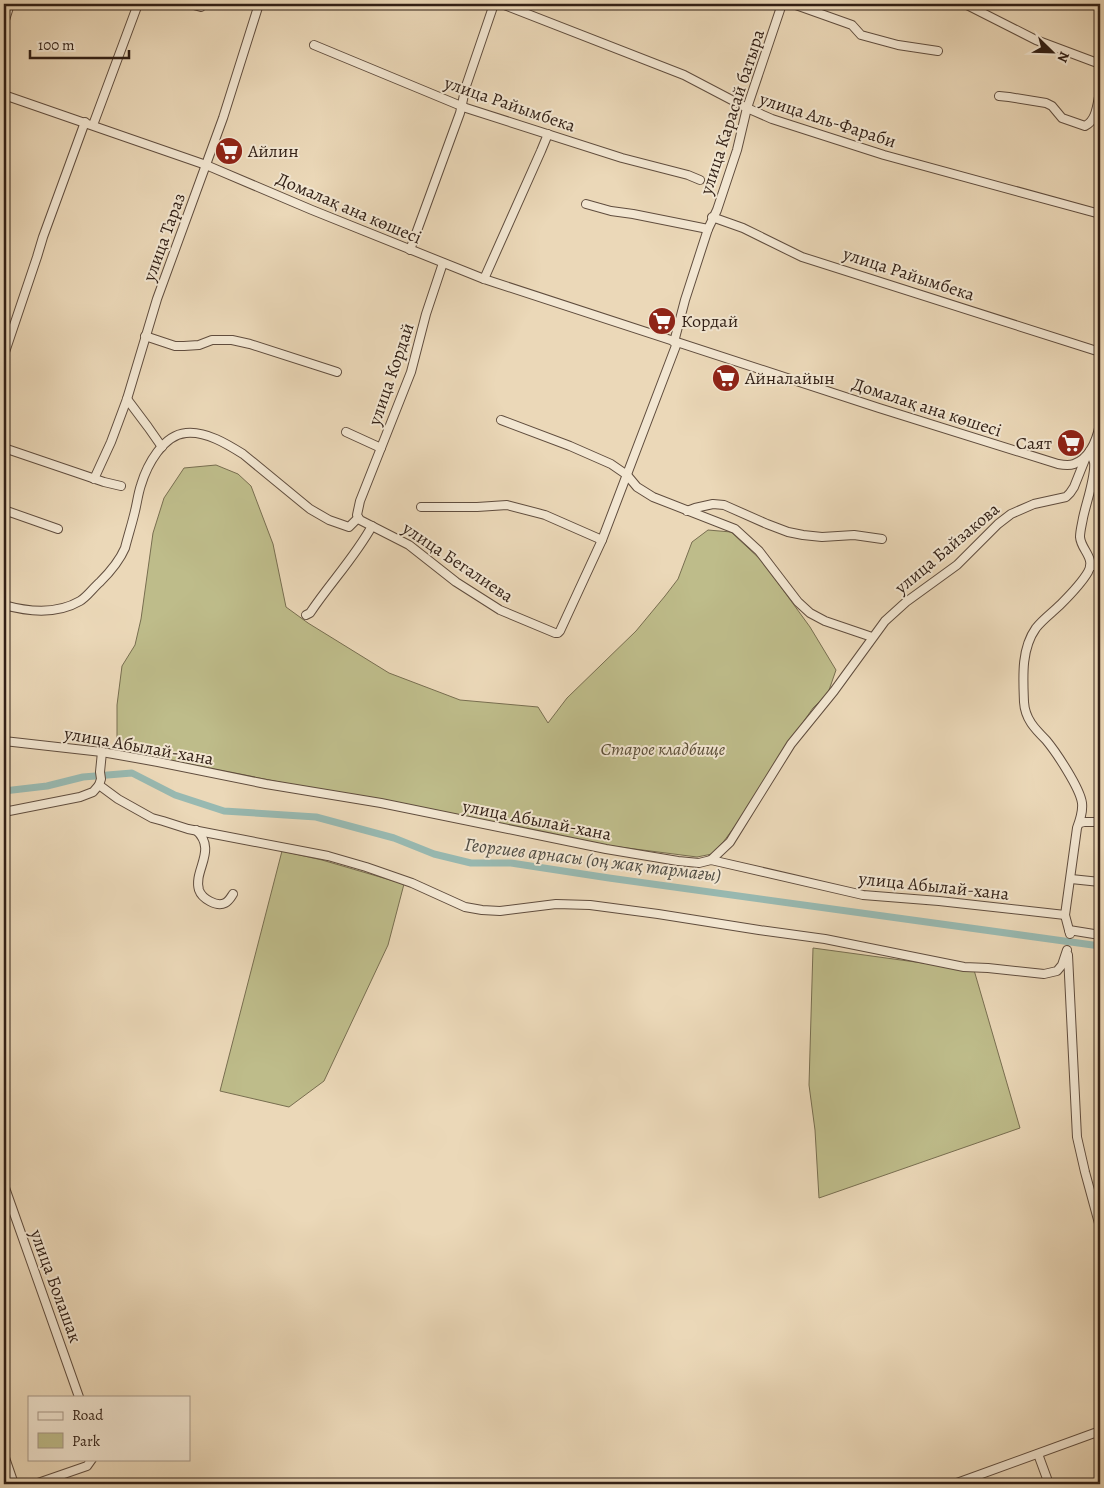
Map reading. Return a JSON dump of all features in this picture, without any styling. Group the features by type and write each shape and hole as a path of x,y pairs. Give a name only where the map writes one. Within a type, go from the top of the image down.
{"street":[{"path":"4,23 10,4"},
{"path":"4,355 38,257 42,237 138,4"},
{"path":"190,4 201,7"},
{"name":"улица Тараз","path":"94,479 111,442 126,399 145,336 223,118 259,4"},
{"path":"410,250 462,106 466,86 494,4"},
{"name":"улица Аль-Фараби","path":"502,4 684,75 772,119 884,155 1100,214"},
{"name":"улица Карасай батыра","path":"627,475 675,343 685,300 712,217 717,210 737,150 748,108 782,4"},
{"path":"793,4 852,25 861,35 898,45 938,51"},
{"path":"965,4 1036,40 1100,64"},
{"name":"улица Райымбека","path":"314,45 481,113 622,158 688,175 700,180"},
{"path":"999,96 1046,103 1052,106 1062,118 1085,126 1093,118 1100,92"},
{"name":"Домалақ ана көшесі","path":"4,94 206,165 443,264 484,279 675,343 1058,464 1076,464"},
{"path":"484,279 548,134"},
{"path":"586,204 611,211 641,215 708,229"},
{"name":"улица Райымбека","path":"712,217 743,228 802,257 1100,352"},
{"name":"улица Кордай","path":"358,516 358,508 363,492 411,372 426,314 443,264"},
{"path":"145,336 175,346 200,345 212,340 232,340 337,372"},
{"path":"126,399 162,447"},
{"path":"501,420 611,464 627,475 630,481 637,487 654,497 735,529 759,551 798,602 810,613 825,621 872,637"},
{"name":"улица Байзакова","path":"711,860 730,842 791,744 834,691 885,621 906,602 957,565 998,524 1011,514 1034,504 1066,497 1074,487 1100,424"},
{"path":"4,604 35,612 54,610 82,600 120,559 135,512 141,484 151,464 162,447 180,434 188,432 216,439 232,447 321,516 346,527 354,523 358,516"},
{"path":"346,432 381,448"},
{"path":"4,448 94,479 121,486"},
{"path":"1088,454 1094,462 1093,478 1080,538 1089,555 1090,567 1088,573 1072,594 1037,627 1029,639 1024,669 1024,704 1026,713 1038,734 1053,751 1079,794 1082,804 1065,915 1070,932 1100,935"},
{"name":"улица Байзакова","path":"1076,464 1088,454"},
{"name":"улица Бегалиева","path":"358,516 372,526 409,545 456,582 492,606 510,615 558,633 602,540 627,475"},
{"path":"687,511 718,504 788,532 822,537 854,535 882,539"},
{"name":"улица Бегалиева","path":"421,507 507,505 545,515 602,540"},
{"path":"4,510 58,529"},
{"path":"306,615 310,613 372,526"},
{"path":"1090,567 1100,564"},
{"name":"улица Абылай-хана","path":"4,741 102,752 266,784 381,803 606,849 678,861 699,863 711,860 863,895 940,901 1065,915"},
{"path":"4,812 80,798 93,792 100,779 102,752"},
{"path":"100,779 118,799 152,818 196,830 325,856 366,867 412,883 465,906 482,910 500,911 556,904 590,905 825,939 964,967 1044,974 1057,971 1068,950 1077,1137 1100,1227"},
{"path":"1080,824 1084,822 1100,822"},
{"path":"196,830 203,838 205,845 198,889 202,896 214,903 220,904 229,900 233,894"},
{"path":"1071,879 1100,882"},
{"name":"улица Болашак","path":"4,1185 7,1207 79,1396"},
{"path":"954,1484 1100,1431"},
{"path":"1038,1454 1049,1484"},
{"path":"4,1455 14,1484"},
{"path":"35,1484 87,1466 91,1460"}],"green space":[{"name":"Старое кладбище","path":"216,465 238,474 251,486 273,544 286,607 308,623 389,673 460,700 538,707 548,723 567,698 636,631 678,579 692,542 708,530 731,532 762,561 810,627 836,670 828,693 813,708 724,841 712,854 697,857 596,844 121,751 117,748 117,705 122,666 135,645 141,619 153,533 164,498 184,468"},
{"path":"282,851 322,860 404,884 388,945 324,1081 289,1107 220,1091"},
{"path":"813,948 974,970 1020,1128 819,1198 815,1130 809,1085"}],"waterway":[{"name":"Георгиев арнасы (оң жақ тармағы)","path":"4,791 47,786 83,777 132,773 175,795 224,811 316,817 394,838 434,854 471,863 511,863 1100,946"}],"place":[{"name":"Айлин","path":"229,151"},
{"name":"Кордай","path":"662,321"},
{"name":"Айналайын","path":"726,378"},
{"name":"Саят","path":"1071,443"}]}
